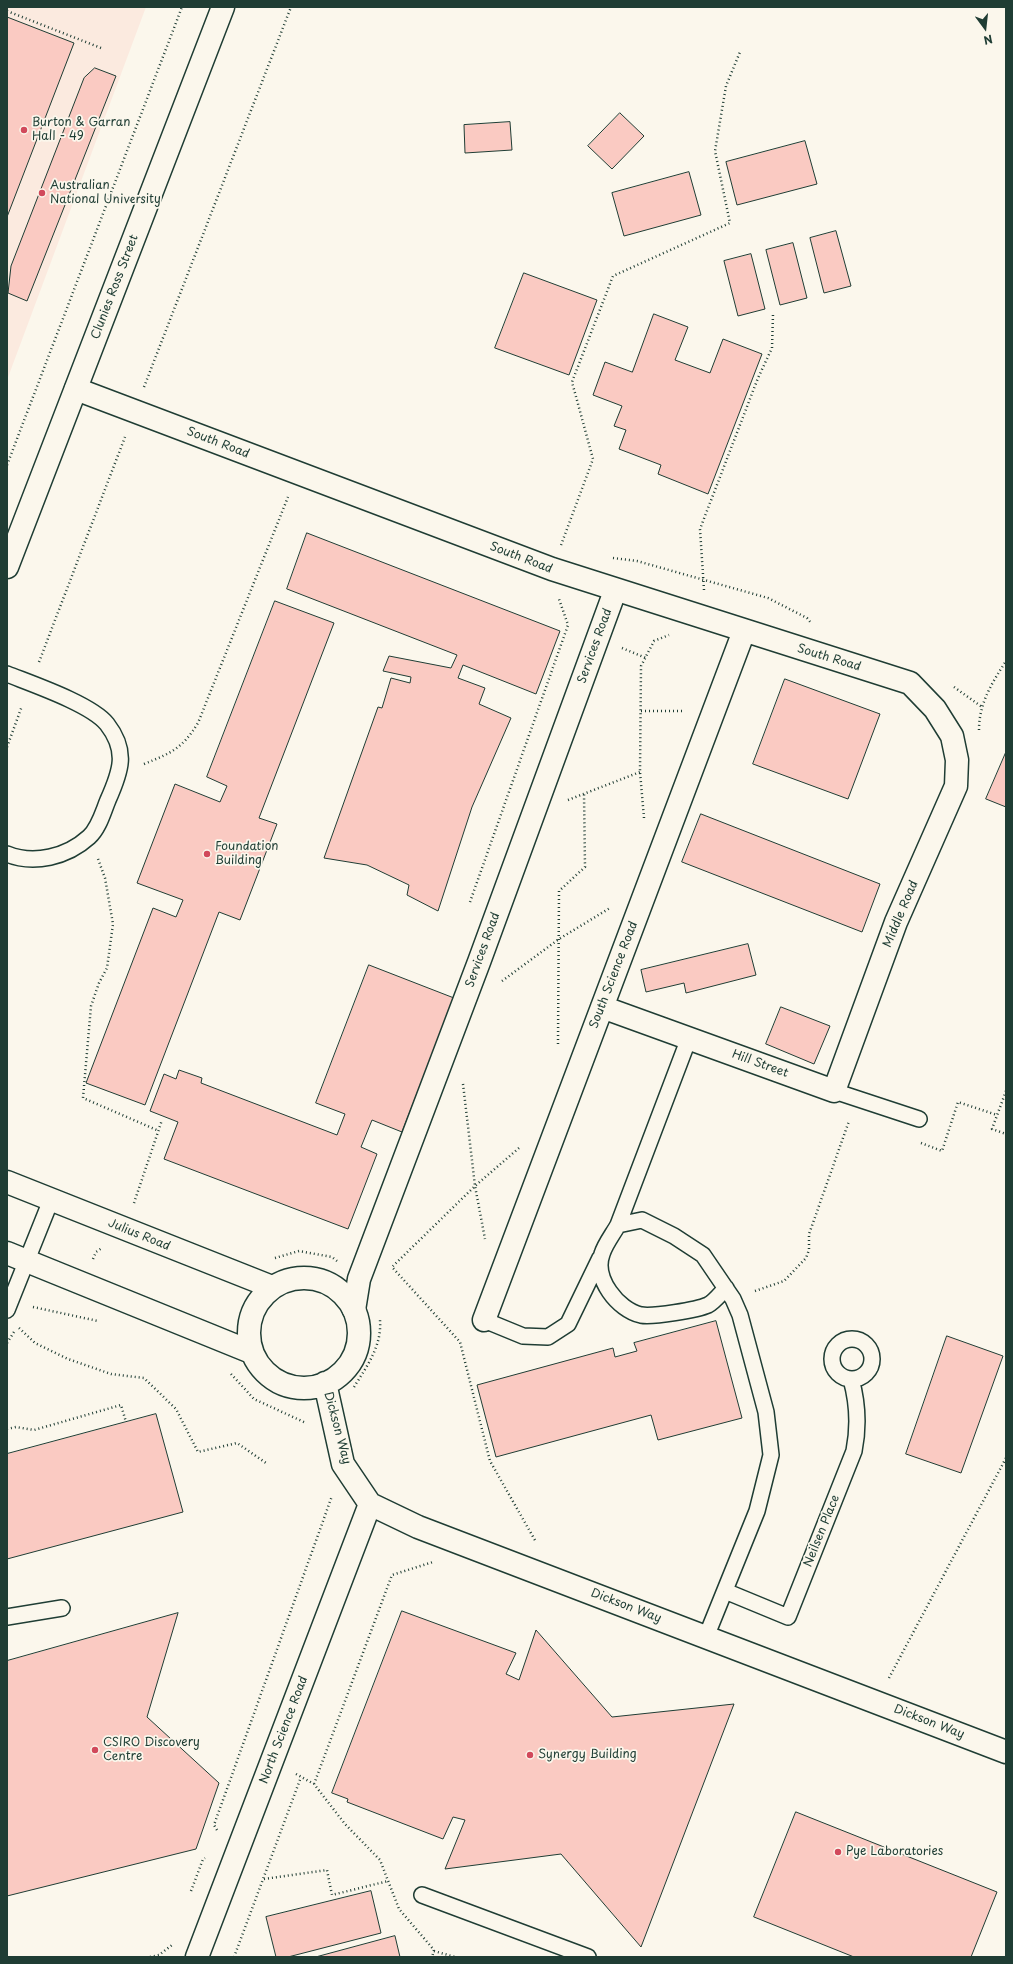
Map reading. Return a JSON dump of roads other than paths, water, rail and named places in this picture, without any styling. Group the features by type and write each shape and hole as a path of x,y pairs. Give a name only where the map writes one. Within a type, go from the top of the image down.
{"street":[{"name":"Clunies Ross Street","path":"7,567 223,7"},
{"name":"South Road","path":"76,389 552,569 707,620 910,683 935,709 952,736"},
{"name":"Services Road","path":"354,1310 359,1278 616,591"},
{"name":"South Science Road","path":"484,1320 744,631"},
{"name":"Middle Road","path":"834,1091 896,922 956,786 957,760 952,736"},
{"name":"Hill Street","path":"602,1007 834,1091"},
{"name":"Julius Road","path":"7,1182 272,1287"},
{"path":"17,1257 252,1352"},
{"path":"302,1277 318,1279 333,1285 346,1296 354,1310 359,1327 358,1344 352,1361 340,1374 325,1383 311,1387 296,1388 268,1376 258,1365 252,1352 248,1334 250,1316 258,1300 272,1287 286,1280 302,1277"},
{"name":"Dickson Way","path":"325,1383 343,1464 370,1504 418,1527 1006,1752"},
{"name":"North Science Road","path":"197,1957 370,1504"}],"lane":[{"path":"7,674 90,709 106,723 117,739 121,757 119,774 98,824 89,837 60,855 44,859 28,860 7,854"},
{"path":"484,1320 523,1336 548,1337 568,1324 601,1255 618,1225 689,1038"},
{"name":"Hill Street","path":"834,1091 919,1119"},
{"path":"7,1310 17,1257 51,1200"},
{"path":"618,1225 642,1220 674,1236 703,1255 729,1294 740,1315 766,1412 770,1455 757,1511 706,1637"},
{"path":"601,1255 602,1276 607,1291 623,1306 641,1315 682,1312 709,1305 729,1294"},
{"name":"Neilsen Place","path":"725,1591 788,1617 854,1451 858,1433 858,1414 851,1379"},
{"path":"7,1617 62,1608"},
{"path":"422,1894 588,1957"}],"place":[{"name":"Burton & Garran Hall - 49","path":"24,130"},
{"name":"Australian National University","path":"42,193"},
{"name":"Foundation Building","path":"207,854"},
{"name":"CSIRO Discovery Centre","path":"95,1750"},
{"name":"Synergy Building","path":"530,1755"},
{"name":"Pye Laboratories","path":"838,1852"}]}
